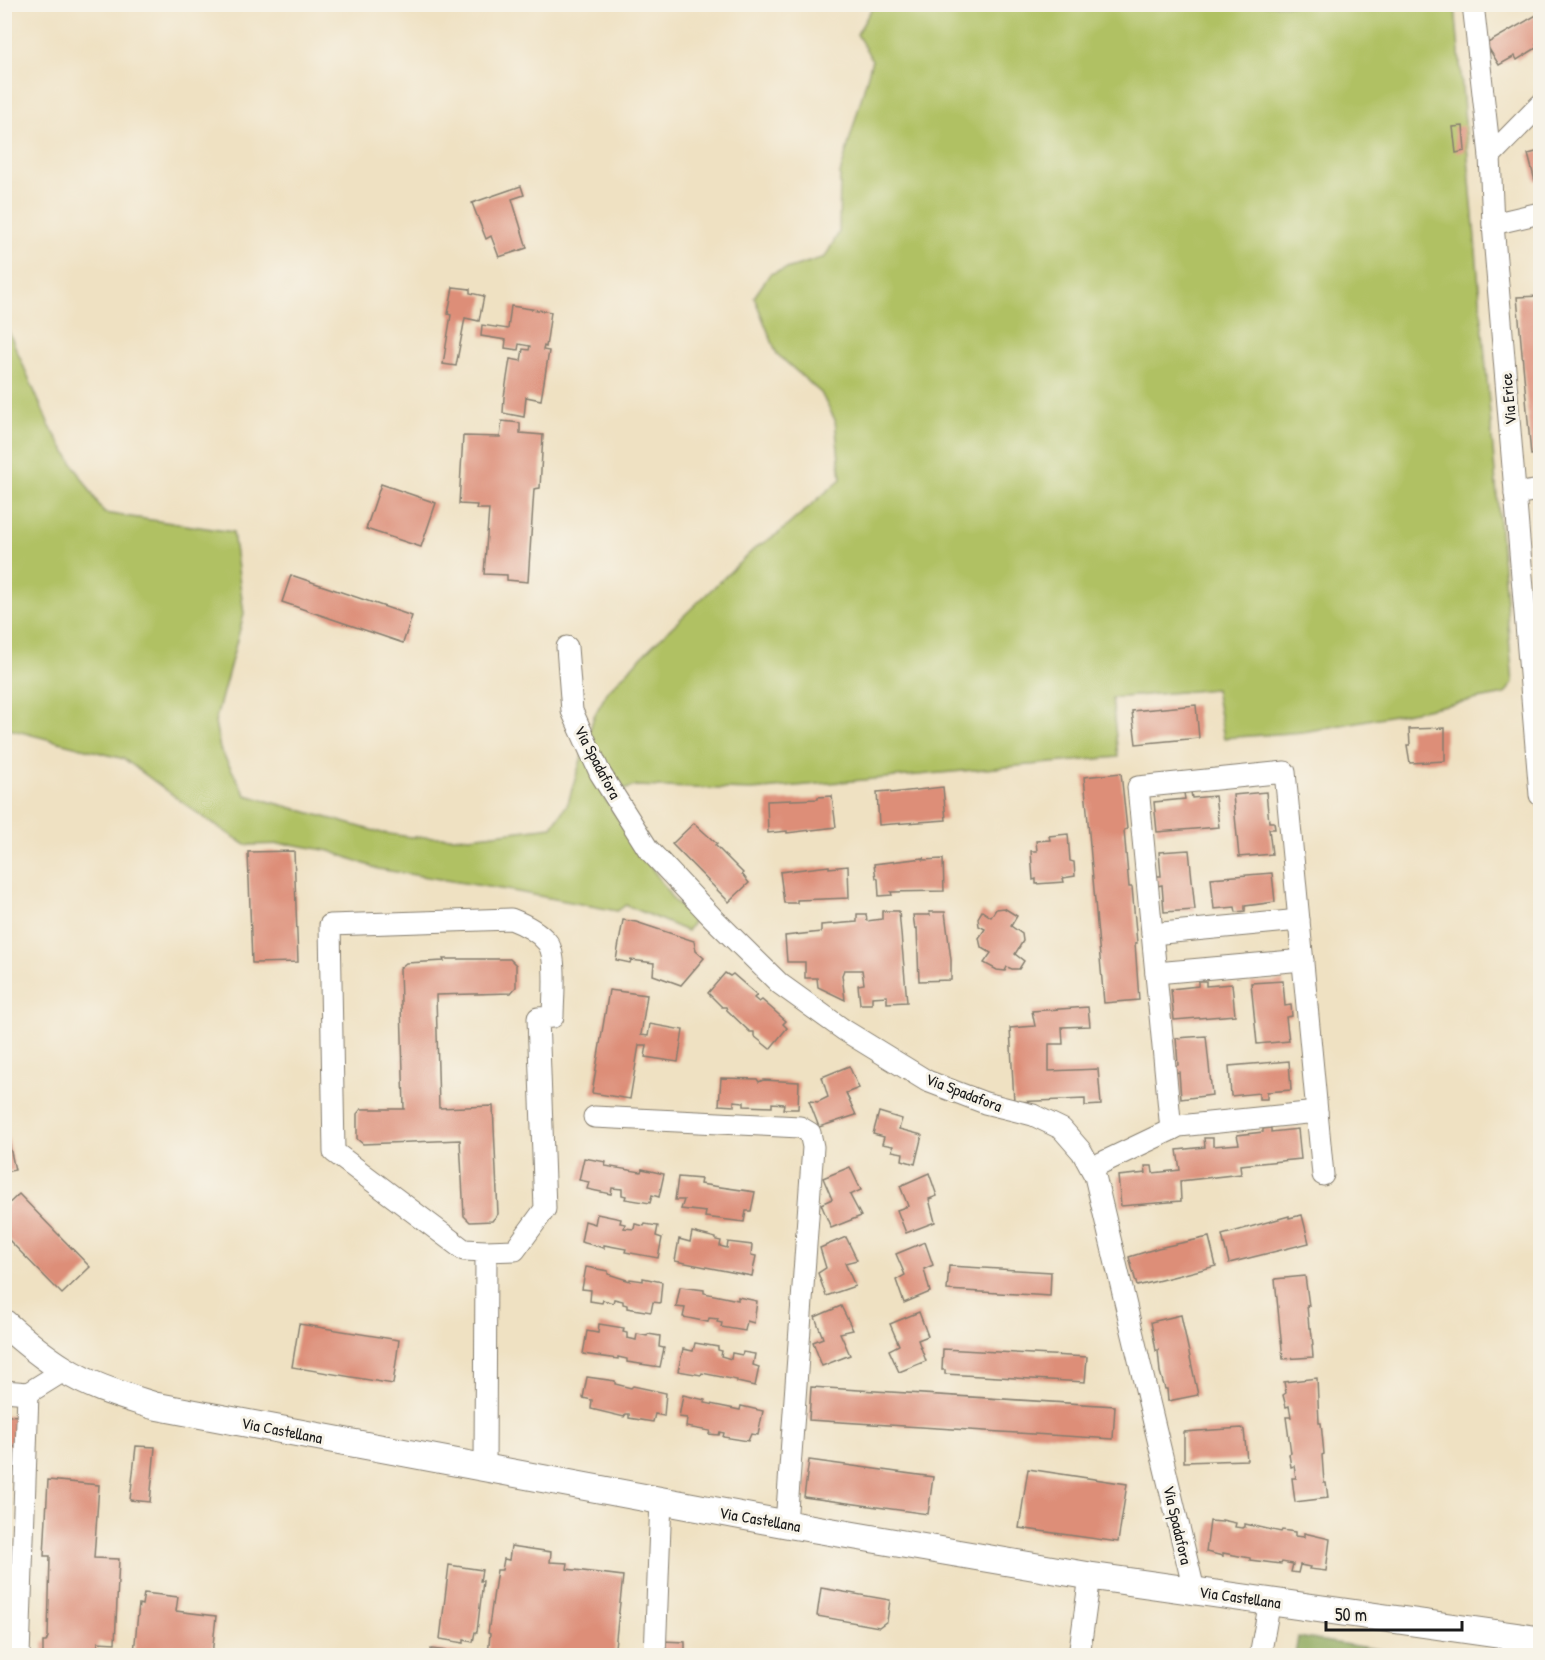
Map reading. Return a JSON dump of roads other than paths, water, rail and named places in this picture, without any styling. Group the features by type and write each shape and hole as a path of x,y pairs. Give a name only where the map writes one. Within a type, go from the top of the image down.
{"main road":[{"name":"Via Castellana","path":"4,1323 28,1345 65,1370 103,1388 155,1406 786,1524 1090,1576 1540,1640"}],"street":[{"name":"Via Erice","path":"1473,4 1490,156 1493,224 1540,795"},
{"path":"1490,156 1540,105"},
{"path":"1493,224 1540,213"},
{"path":"1515,494 1540,490"},
{"name":"Via Spadafora","path":"567,646 572,711 600,773 648,849 780,984 844,1030 927,1081 985,1103 1033,1115 1062,1129 1082,1152 1095,1176 1194,1590"},
{"path":"1171,1130 1138,787 1285,772 1323,1175"},
{"path":"511,919 530,927 548,943 553,956 553,1017 538,1018 545,1209 515,1250 486,1251 464,1250 334,1152 330,925 511,919"},
{"path":"1152,934 1299,920"},
{"path":"1156,973 1303,960"},
{"path":"1091,1168 1179,1126 1317,1112"},
{"path":"594,1117 800,1127 810,1133 813,1147 786,1524"},
{"path":"485,1468 486,1251"},
{"path":"4,1391 28,1393 65,1370"},
{"path":"19,1656 28,1393"},
{"path":"655,1656 661,1500"},
{"path":"1079,1656 1090,1576"},
{"path":"1260,1656 1270,1601"}]}
